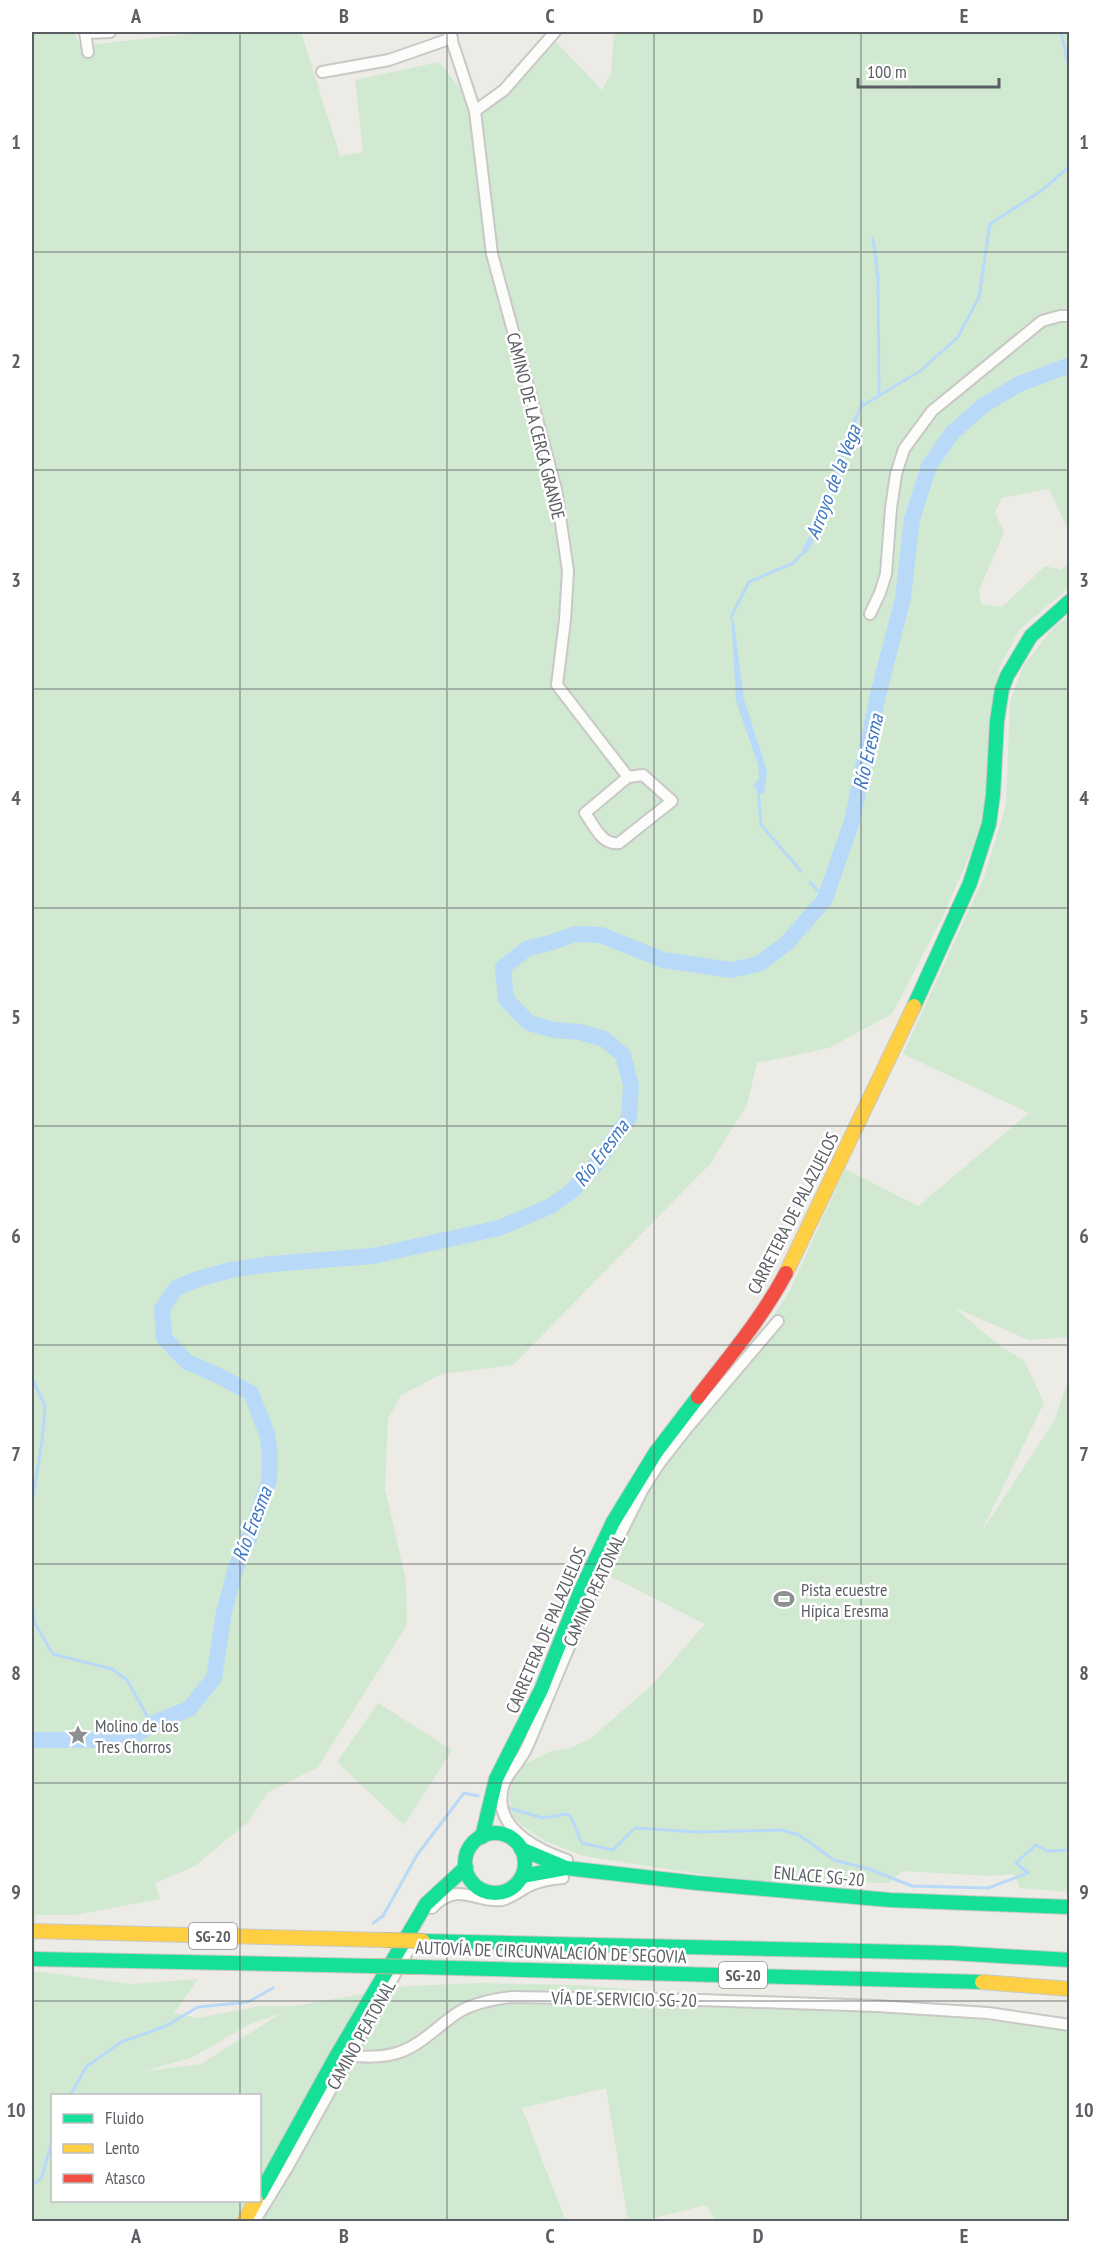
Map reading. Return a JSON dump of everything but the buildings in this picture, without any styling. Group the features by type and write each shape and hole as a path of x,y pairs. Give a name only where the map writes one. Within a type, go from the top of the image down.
{"main road":[{"name":"CARRETERA DE PALAZUELOS","path":"482,1837 496,1779 541,1690 580,1592 613,1522 656,1452 773,1297 915,1005 970,883 989,824 997,721 1002,689 1014,662 1031,636 1070,601"},
{"path":"491,1805 504,1835"},
{"path":"494,1834 504,1835 515,1841 521,1849 525,1864 522,1876 513,1887 502,1893 490,1893 476,1886 469,1877 466,1867 469,1850 482,1837 494,1834"},
{"name":"ENLACE SG-20","path":"521,1849 566,1869"},
{"path":"261,2192 343,2056 426,1904 466,1867"},
{"name":"ENLACE SG-20","path":"522,1876 566,1869 890,1900 1070,1907"},
{"path":"441,1890 458,1886 476,1886"},
{"name":"AUTOVÍA DE CIRCUNVALACIÓN DE SEGOVIA","path":"38,1932 951,1953 1070,1960"},
{"name":"AUTOVÍA DE CIRCUNVALACIÓN DE SEGOVIA","path":"36,1959 872,1978 1019,1984 1070,1989"},
{"path":"244,2222 255,2202"}],"street":[{"path":"88,52 85,32 110,32"},
{"path":"475,111 504,90 555,32"},
{"path":"322,72 389,60 450,35"},
{"name":"CAMINO DE LA CERCA GRANDE","path":"450,35 475,111 492,254 556,489 567,571 565,620 557,685 628,777"},
{"path":"870,614 886,574 896,474 904,449 916,431 932,411 948,397 1042,321 1059,316 1070,316"},
{"path":"643,775 672,801 619,843 613,844 606,842 585,813 628,777 643,775"},
{"name":"CAMINO PEATONAL","path":"254,2222 287,2168 343,2056 429,1912 438,1901 450,1895 462,1894 487,1899 504,1899 566,1869 510,1828 504,1816 501,1801 503,1786 531,1738 594,1587 643,1489 688,1427 778,1321"},
{"name":"VÍA DE SERVICIO SG-20","path":"343,2056 399,2053 417,2043 459,2012 498,1999 512,1997 877,2006 988,2013 1070,2025"}],"green space":[{"path":"32,32 74,32 80,46 205,32 301,32 340,156 363,152 355,80 439,62 468,99 488,109 556,42 602,90 611,73 614,32 1069,32 1069,532 1049,489 1002,498 995,512 1004,533 979,590 981,604 1002,607 1045,566 1061,570 1069,562 1069,588 1020,629 1000,666 991,709 988,792 981,829 942,918 892,1014 829,1048 757,1063 747,1105 710,1164 513,1365 442,1374 401,1395 388,1419 385,1489 406,1580 407,1625 318,1767 267,1793 248,1822 195,1866 155,1883 160,1899 75,1915 36,1915 34,1971 131,1984 198,1979 174,2013 198,2018 261,2006 296,2006 407,1986 480,1983 577,1985 1031,2024 1069,2032 1069,2221 716,2222 706,2205 642,2221 628,2221 606,2088 522,2108 566,2221 32,2222","holes":["283,2012 201,2064 144,2071 191,2058 248,2025"]},
{"path":"1069,616 1069,1337 1029,1340 955,1308 1001,1347 1024,1360 1044,1403 980,1534 1054,1421 1069,1378 1069,1892 1020,1888 1014,1874 990,1876 902,1871 889,1883 752,1882 583,1856 545,1841 522,1826 512,1815 509,1795 514,1777 523,1765 552,1751 571,1748 591,1738 651,1686 705,1624 606,1574 643,1489 735,1374 789,1292 845,1169 918,1206 1029,1113 903,1054 984,877 1006,805 1010,701 1024,665 1053,628"},
{"path":"378,1703 452,1750 404,1825 337,1762"}],"water":[{"path":"864,397 834,495 806,554 802,549 817,524 844,438"},
{"path":"731,615 734,622 744,699 767,771 765,790 762,795 753,785 759,779 758,765 736,701"}],"waterway":[{"name":"Arroyo de la Vega","path":"1061,32 1070,72"},
{"name":"Arroyo de la Vega","path":"862,406 920,371 958,337 979,297 990,224 1041,191 1070,166"},
{"path":"873,238 878,278 879,394"},
{"name":"Río Eresma","path":"32,1740 108,1740 134,1736 158,1721 189,1709 214,1678 224,1612 236,1567 251,1533 269,1481 270,1455 267,1434 251,1393 187,1362 164,1338 162,1309 176,1288 231,1270 271,1264 373,1256 499,1228 551,1206 573,1190 595,1165 629,1118 631,1085 623,1055 604,1039 580,1032 554,1030 529,1023 506,999 503,967 528,948 575,934 601,935 663,960 731,970 759,964 787,943 825,899 852,821 878,695 903,598 912,519 929,466 953,432 984,405 1019,384 1070,365"},
{"name":"Arroyo de la Vega","path":"731,617 749,582 793,563 807,549"},
{"name":"Arroyo de la Vega","path":"758,789 761,825 801,871"},
{"name":"Arroyo de la Vega","path":"810,882 825,899"},
{"path":"32,1378 45,1406 32,1504"},
{"path":"32,1596 34,1622 53,1654 112,1669 127,1680 152,1725"},
{"path":"373,1923 383,1916 417,1855 464,1793 478,1796"},
{"path":"506,1807 543,1818 567,1814 571,1817 582,1843 613,1850 635,1828 698,1832 782,1830 799,1835 834,1860 869,1869 912,1886 988,1888 1028,1873 1016,1863 1036,1845 1047,1851 1067,1850 1070,1843"},
{"path":"71,2094 86,2067 121,2042 164,2027 198,2007 248,2002 273,1988"},
{"path":"32,2186 42,2177 51,2144"}],"traffic: fast":[{"path":"914,1006 970,883 989,824 997,721 1002,689 1007,676 1031,636 1070,601"},
{"path":"482,1837 496,1779 541,1690 580,1592 613,1522 656,1452 698,1397"},
{"path":"495,1833 512,1838 520,1846 525,1863 520,1880 512,1888 495,1893 478,1888 470,1880 465,1863 470,1846 478,1838 495,1833"},
{"path":"521,1849 566,1868"},
{"path":"261,2192 337,2055 426,1904 466,1867"},
{"path":"522,1876 566,1868 697,1883 890,1900 1070,1907"},
{"path":"423,1941 951,1953 1070,1960"},
{"path":"32,1959 373,1966"},
{"path":"373,1966 417,1967"},
{"path":"417,1967 982,1982"}],"traffic: slow":[{"path":"786,1273 914,1006"},
{"path":"32,1931 383,1940"},
{"path":"383,1940 423,1941"},
{"path":"982,1982 1070,1989"},
{"path":"244,2222 255,2202"}],"traffic: jam":[{"path":"698,1397 756,1321 786,1273"}],"place":[{"name":"Pista ecuestre Hípica Eresma","path":"784,1599"},
{"name":"Molino de los Tres Chorros","path":"78,1735"}]}
